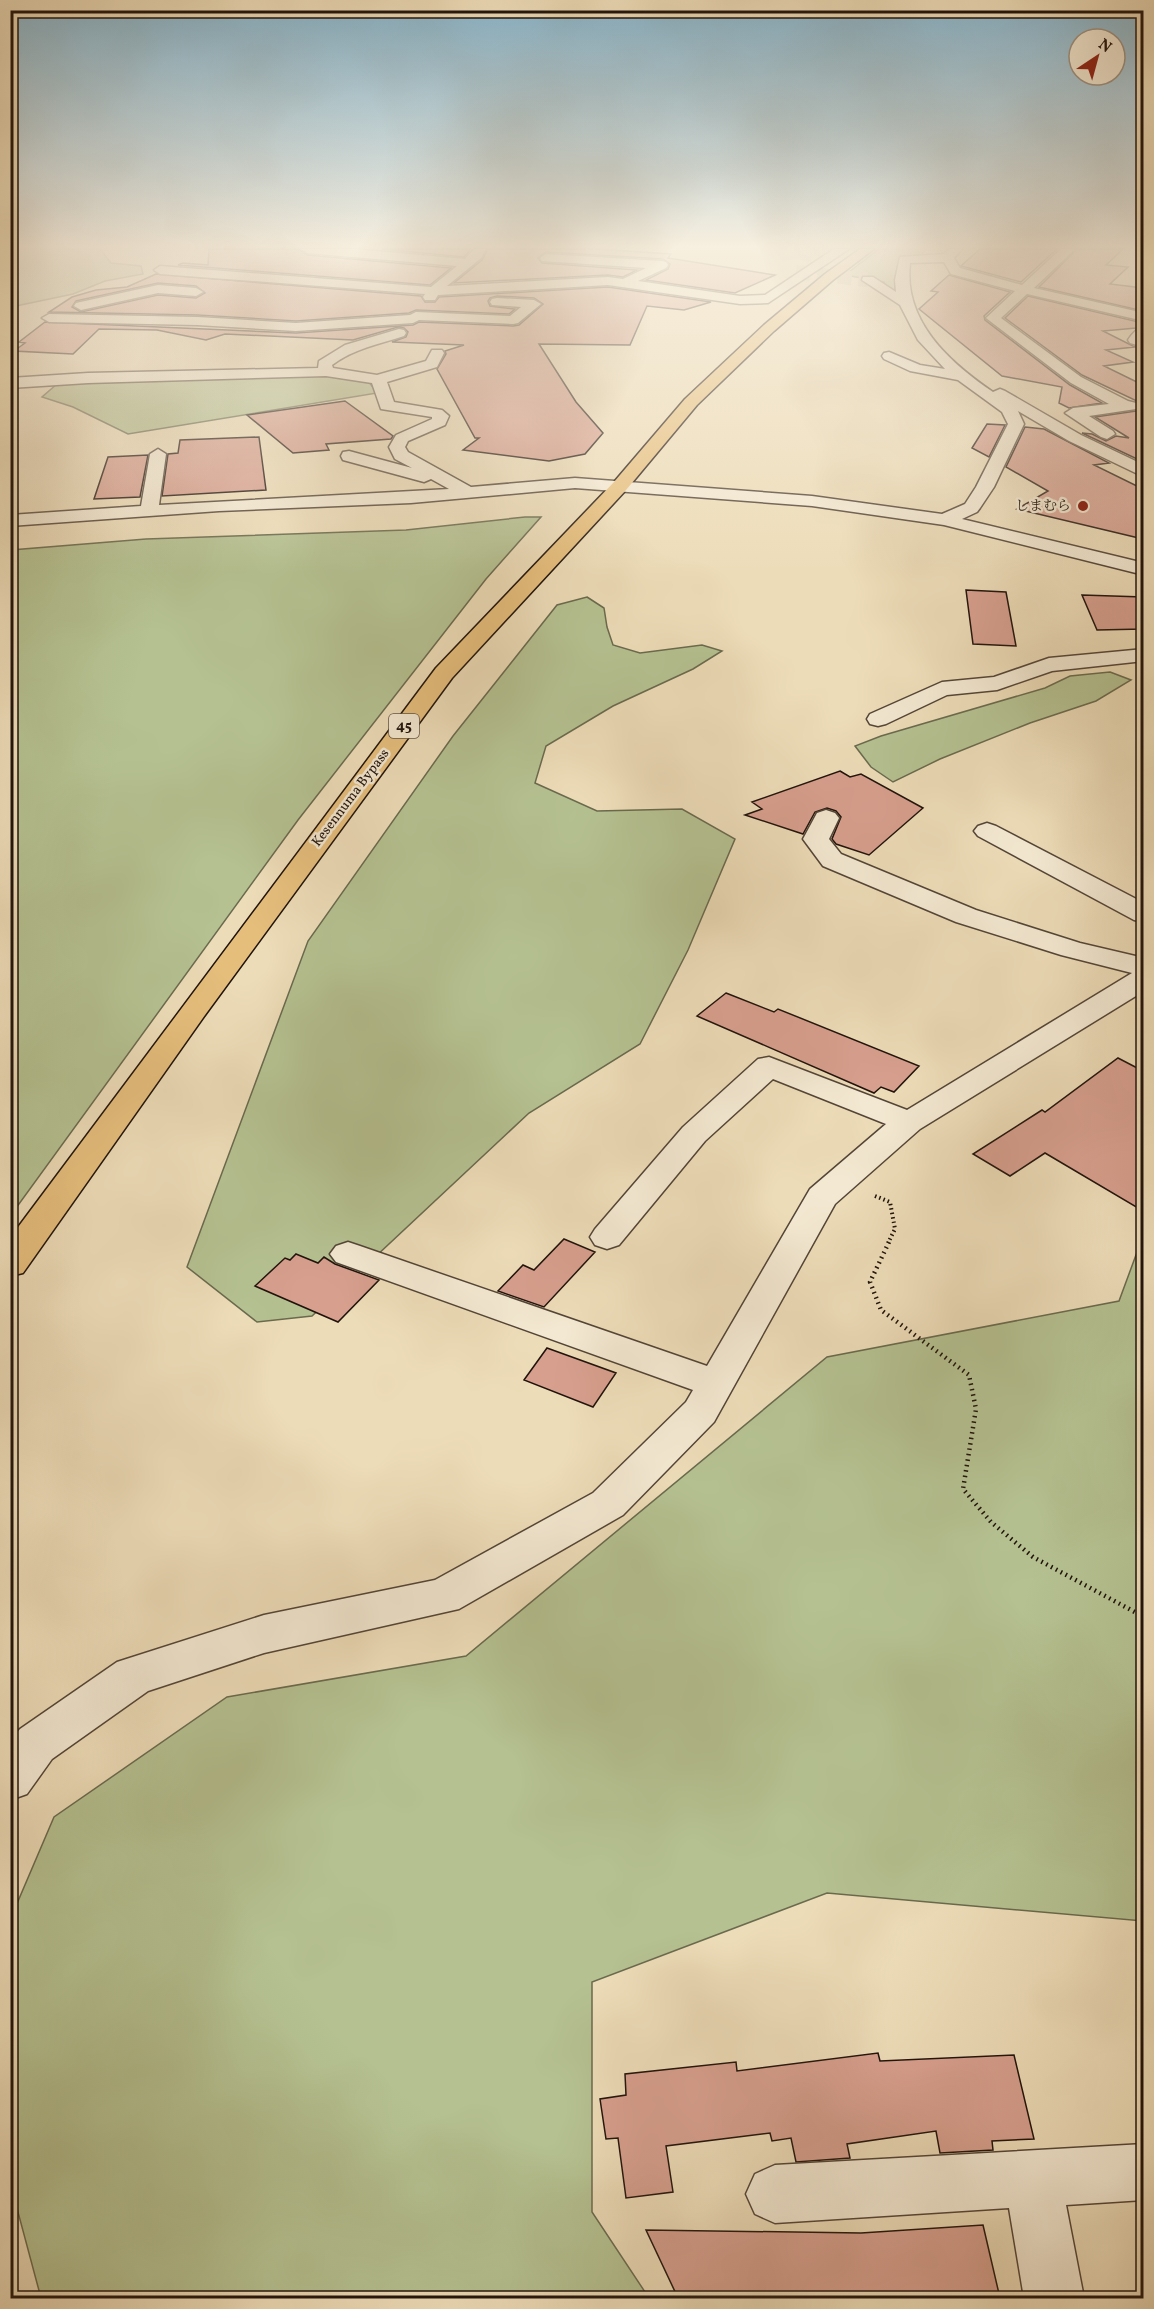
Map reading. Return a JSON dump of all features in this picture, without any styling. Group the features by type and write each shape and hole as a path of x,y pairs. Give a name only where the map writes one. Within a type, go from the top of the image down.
{"highway":[{"name":"Kesennuma Bypass","path":"10,1264 188,1018 444,673 620,486 692,402 739,357"}],"street":[{"path":"326,372 324,364 333,357"},
{"path":"10,383 88,378 326,372 380,380 432,363 435,357"},
{"path":"890,357 899,363 923,370 962,375"},
{"path":"942,357 984,394 1006,407 1014,416 1016,424 985,487 971,508 944,520"},
{"path":"955,357 983,382 1019,406 1075,438 1143,471"},
{"path":"1045,357 1076,380 1125,406"},
{"path":"380,380 387,406 441,416 439,423 402,438 397,447 401,455 460,488"},
{"path":"1143,404 1072,413 1143,454"},
{"path":"148,510 158,454"},
{"path":"349,456 460,488"},
{"path":"10,520 148,510 411,498 460,488 575,483 812,501 944,520 1143,569"},
{"path":"878,719 942,689 997,683 1049,665 1143,655"},
{"path":"826,818 816,839 832,860 966,916 1071,949 1140,981"},
{"path":"987,831 1143,914"},
{"path":"10,1779 36,1744 133,1676 264,1634 444,1596 608,1504 700,1412 822,1197 909,1122 1140,981"},
{"path":"606,1237 694,1134 769,1066 909,1122"},
{"path":"348,1254 716,1384"},
{"path":"775,2194 1143,2172"},
{"path":"1032,2178 1054,2298"}],"path":[{"path":"840,1182 890,1202 895,1229 870,1282 880,1310 969,1375 976,1409 963,1489 991,1522 1033,1557 1143,1617"}],"green space":[{"path":"339,375 369,382 377,393 128,434 73,407 42,397 57,384"},
{"path":"541,517 486,579 298,820 11,1215 11,550 146,539 406,530"},
{"path":"587,597 604,608 613,645 640,653 702,645 722,651 693,669 613,706 546,746 535,783 597,811 682,809 735,839 688,950 640,1044 529,1113 312,1316 257,1322 187,1267 308,941 453,736 557,605"},
{"path":"1110,672 1131,680 1096,701 1030,723 940,759 893,782 871,767 855,746 881,736 1045,688 1070,676"},
{"path":"1143,1236 1143,1921 827,1893 592,1982 592,2212 649,2298 41,2298 11,2186 10,1920 54,1817 227,1697 466,1656 827,1357 1119,1301"}],"building":[{"path":"444,357 547,357 576,402 603,433 585,454 549,461 463,450 479,438 475,438 437,369"},
{"path":"978,357 1033,357 1070,385 1102,403 1069,408 1059,403 1062,387 1002,376"},
{"path":"1057,357 1121,357 1133,362 1104,366 1143,385 1143,458 1137,459 1082,433 1092,434 1106,441 1116,436 1129,438 1095,417 1136,411 1140,405 1137,401 1082,375"},
{"path":"345,401 393,436 391,439 326,444 329,450 293,453 247,415"},
{"path":"987,424 1005,425 989,457 972,448"},
{"path":"1025,427 1044,429 1109,463 1094,465 1143,489 1143,539 1017,509 1048,491 1006,467"},
{"path":"259,437 266,490 162,496 168,454 178,453 180,440"},
{"path":"148,455 140,497 94,499 108,457"},
{"path":"966,590 1006,592 1016,646 973,644"},
{"path":"1082,595 1143,597 1143,629 1097,630"},
{"path":"840,771 850,777 861,774 923,808 869,855 836,844 832,839 841,817 836,811 827,808 815,812 803,834 745,815 762,809 752,802"},
{"path":"726,993 774,1012 778,1009 919,1066 894,1092 881,1087 874,1093 697,1016"},
{"path":"1118,1058 1143,1071 1143,1211 1045,1153 1010,1176 973,1154 1042,1110 1045,1112"},
{"path":"564,1239 595,1252 544,1307 498,1291 523,1265 534,1270"},
{"path":"296,1254 318,1263 324,1257 335,1264 379,1280 338,1322 255,1286 285,1258 290,1260"},
{"path":"547,1348 616,1373 593,1407 524,1380"},
{"path":"878,2053 880,2061 1014,2055 1034,2139 992,2141 993,2150 940,2153 936,2131 847,2144 850,2158 796,2162 791,2138 772,2141 770,2133 666,2146 673,2192 626,2198 618,2138 606,2139 600,2099 626,2095 625,2074 736,2062 737,2071"},
{"path":"983,2225 1000,2298 678,2298 646,2230 861,2233"}],"place":[{"name":"しまむら","path":"1083,506"}]}
